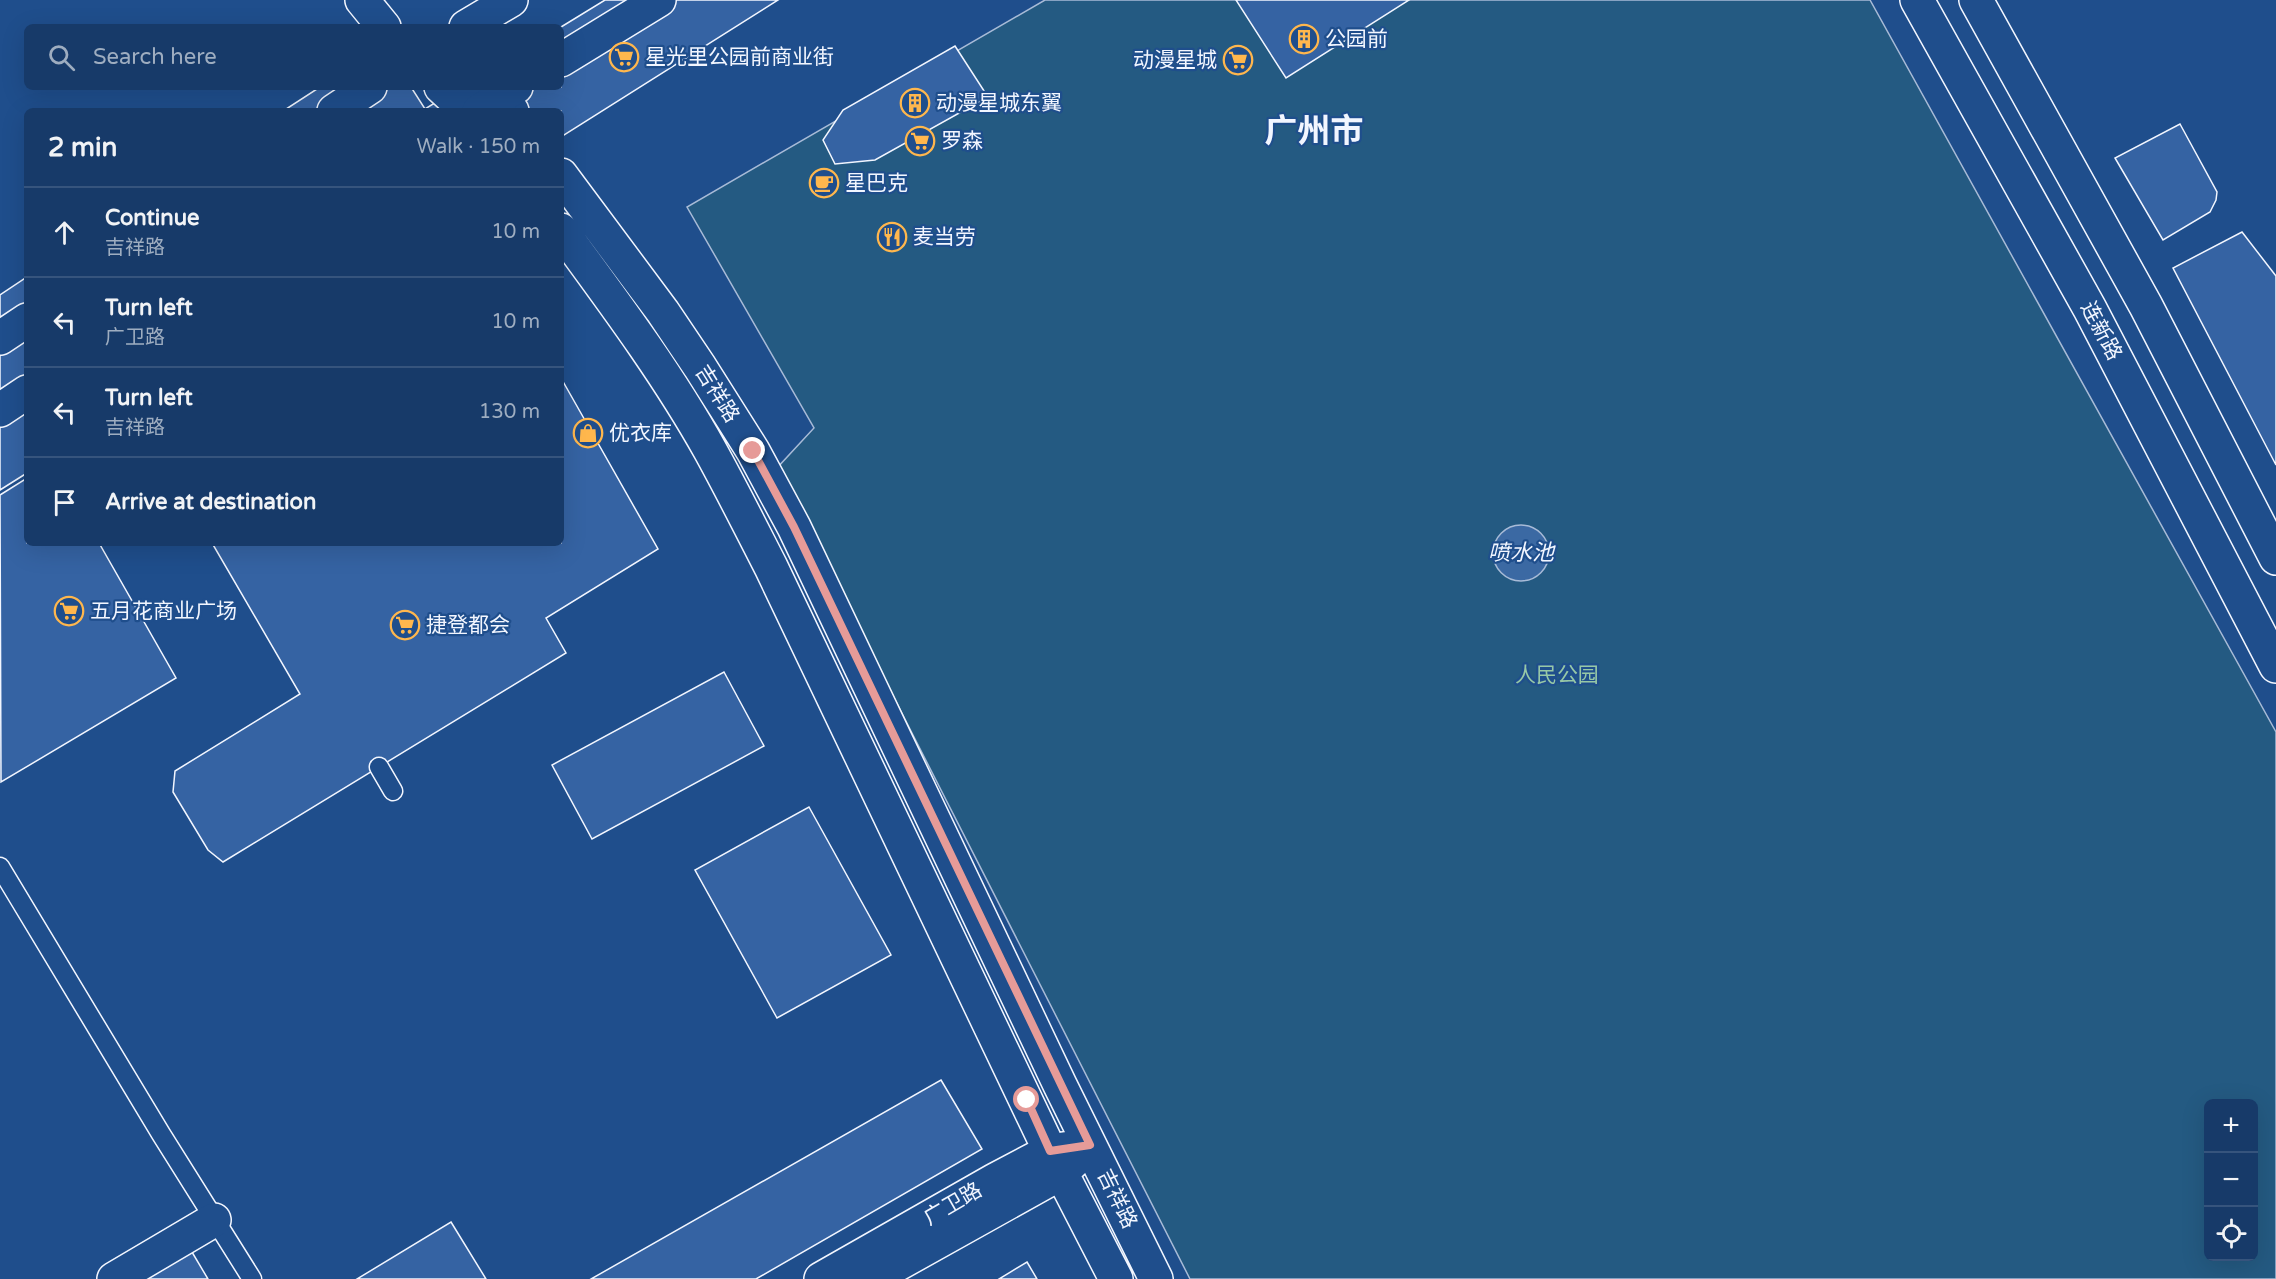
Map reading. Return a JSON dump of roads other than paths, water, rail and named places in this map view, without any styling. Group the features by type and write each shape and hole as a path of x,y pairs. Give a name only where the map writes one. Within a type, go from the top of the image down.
{"street":[{"path":"362,0 382,24"},
{"path":"471,24 511,0"},
{"path":"564,58 659,0"},
{"name":"连新路","path":"1917,0 2090,309 2276,666"},
{"path":"1976,0 2146,306 2276,558"},
{"path":"338,108 366,90"},
{"path":"444,90 464,108"},
{"name":"吉祥路","path":"564,179 663,312 753,451 794,527 1156,1279"},
{"name":"吉祥路","path":"564,234 674,391 709,448 740,506 787,599 1055,1162 1116,1279"},
{"path":"0,338 24,323"},
{"path":"0,410 24,394"},
{"name":"广卫路","path":"871,1279 1055,1162 1090,1145"},
{"name":"广卫路","path":"821,1279 975,1190 1055,1162"},
{"path":"114,1279 214,1220"}],"lane":[{"path":"379,767 393,791"},
{"path":"0,867 252,1279"}],"water":[{"name":"喷水池","path":"1521,525 1532,527 1541,533 1547,542 1549,553 1547,564 1541,573 1532,579 1521,581 1510,579 1501,573 1495,564 1493,553 1495,542 1501,533 1510,527"}],"place":[{"name":"公园前","path":"1304,39"},
{"name":"星光里公园前商业街","path":"624,57"},
{"name":"动漫星城","path":"1238,60"},
{"name":"动漫星城东翼","path":"915,103"},
{"name":"罗森","path":"920,141"},
{"name":"星巴克","path":"824,183"},
{"name":"麦当劳","path":"892,237"},
{"name":"优衣库","path":"588,433"},
{"name":"五月花商业广场","path":"69,611"},
{"name":"捷登都会","path":"405,625"}],"district":[{"name":"广州市","path":"1314,131"}],"park label":[{"name":"人民公园","path":"1557,675"}]}
